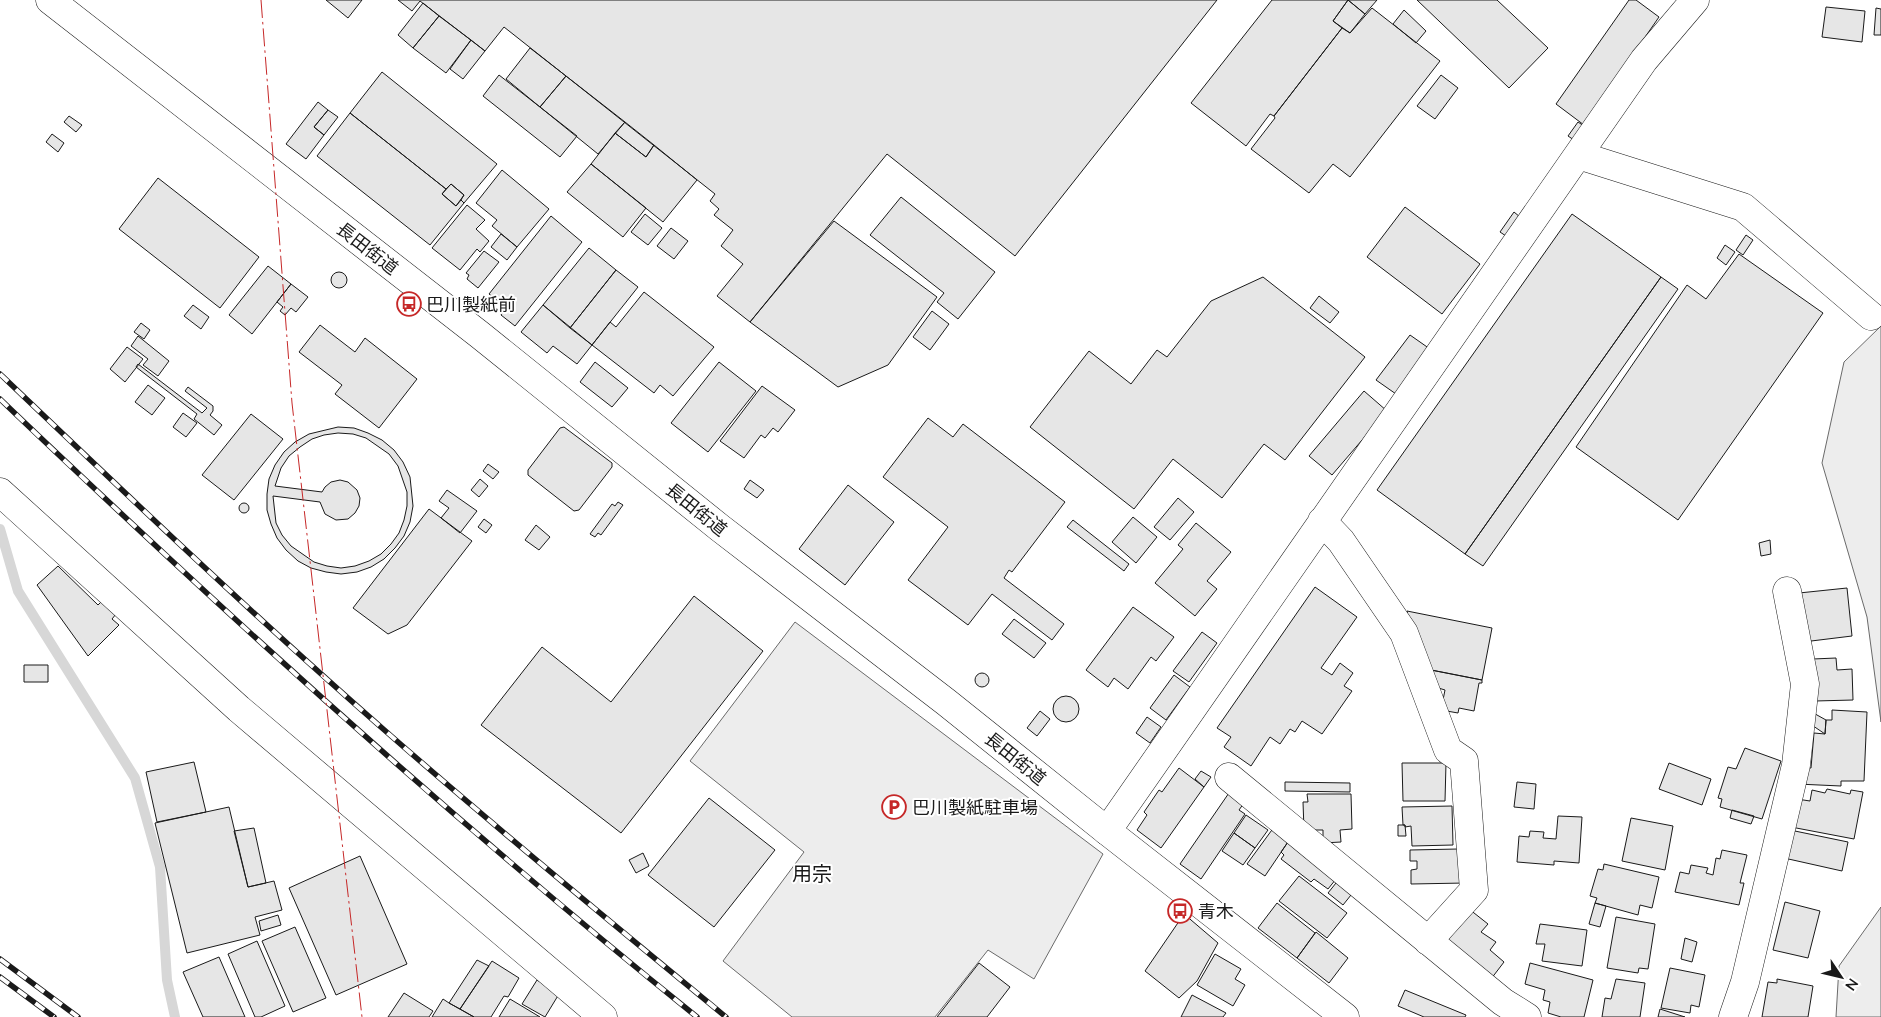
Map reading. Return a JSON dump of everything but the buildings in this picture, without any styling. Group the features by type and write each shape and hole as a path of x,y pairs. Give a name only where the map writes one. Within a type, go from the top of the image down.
{"street":[{"name":"長田街道","path":"50,0 480,335 720,528 946,702 1107,831 1346,1017"},
{"path":"1107,831 1644,60 1697,3"},
{"path":"1578,156 1742,207 1871,316"},
{"path":"0,492 239,709 604,1017"},
{"path":"1322,521 1341,541 1404,633 1448,750 1464,761 1474,890 1428,941"},
{"path":"1734,1017 1745,982 1796,765 1805,684 1787,591"},
{"path":"1229,777 1503,1002 1527,1017"}],"shaded area":[{"path":"1881,326 1881,722 1867,617 1822,463 1844,362"},
{"name":"巴川製紙駐車場","path":"795,622 1103,854 1034,979 988,950 935,1017 792,1017 723,961 804,852 690,761"},
{"path":"1881,907 1881,1017 1836,1017 1839,966"}],"waterway":[{"path":"0,529 18,591 135,778 160,867 167,980 175,1017"}],"railway":[{"path":"0,374 193,557 340,691 515,842 726,1017"},
{"path":"0,399 170,559 364,735 562,906 697,1017"},
{"path":"0,959 78,1017"},
{"path":"0,977 54,1017"}],"power":[{"path":"261,0 292,403 362,1017"}],"place":[{"name":"巴川製紙前","path":"409,304"},
{"name":"巴川製紙駐車場","path":"894,807"},
{"name":"青木","path":"1180,911"}],"district":[{"name":"用宗","path":"812,873"}]}
